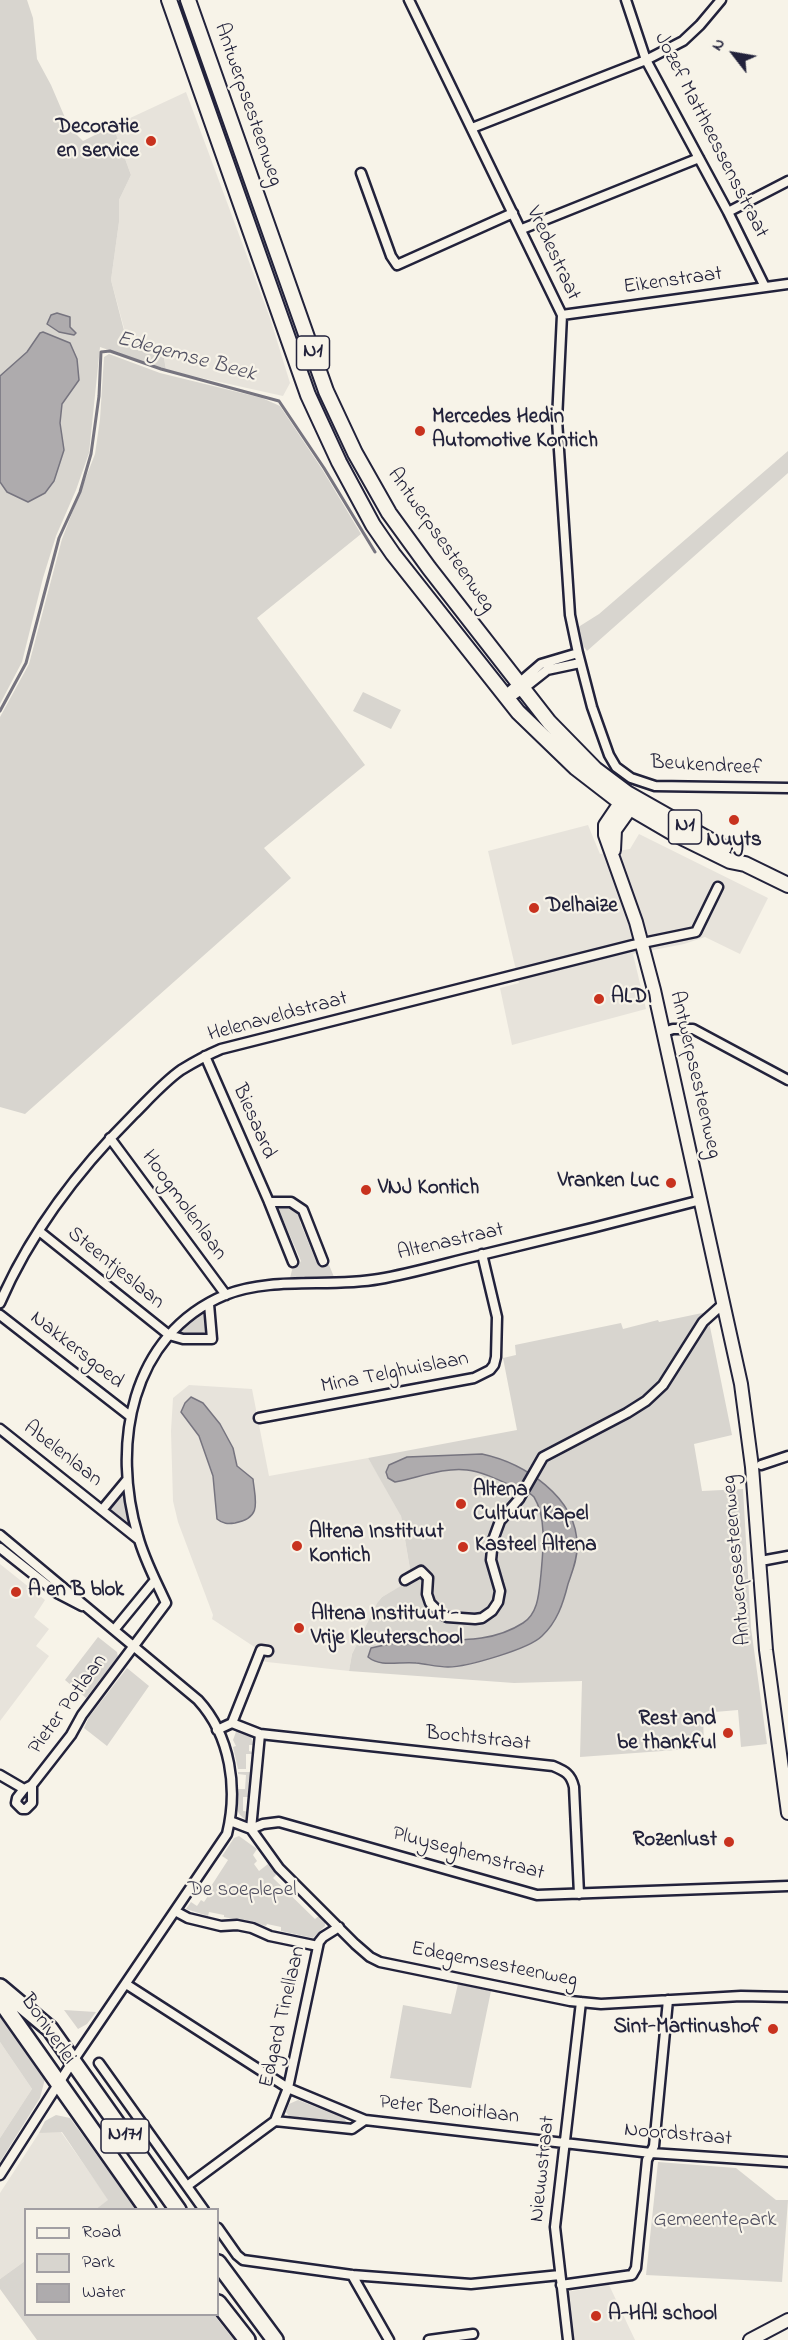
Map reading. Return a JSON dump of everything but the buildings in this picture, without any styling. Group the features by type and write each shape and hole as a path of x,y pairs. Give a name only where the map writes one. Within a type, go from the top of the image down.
{"highway":[{"name":"Boniverlei","path":"0,1987 50,2029 74,2061"},
{"name":"Boniverlei","path":"0,2000 59,2085"},
{"name":"N171","path":"74,2061 177,2208"},
{"name":"N171","path":"59,2085 147,2208"},
{"path":"219,2264 275,2340"},
{"path":"219,2304 248,2340"}],"main road":[{"name":"Antwerpsesteenweg","path":"179,2 308,395 339,462 373,525 406,572 529,724 565,758 629,801"},
{"name":"Antwerpsesteenweg","path":"179,2 326,391 355,453 390,513 520,686 558,732 629,801"},
{"name":"N1","path":"629,801 734,853 745,864 788,885"}],"street":[{"name":"Vredestraat","path":"409,0 562,315 557,420 570,615 592,707 609,755 624,773"},
{"name":"Jozef Mattheessensstraat","path":"626,0 646,60 728,212 765,287"},
{"path":"472,128 646,60 683,40 700,25 721,0"},
{"path":"522,230 699,158"},
{"path":"361,172 391,256 398,265 513,213"},
{"path":"728,212 788,181"},
{"name":"Eikenstraat","path":"562,315 788,284"},
{"path":"520,686 541,664 578,653"},
{"path":"506,697 547,670 580,663"},
{"name":"Beukendreef","path":"624,773 631,778 655,786 788,788"},
{"name":"Antwerpsesteenweg","path":"629,801 605,825 607,841 615,857 668,1030 701,1200 741,1384 749,1443 766,1650 788,1813"},
{"name":"Helenaveldstraat","path":"0,1302 17,1266 73,1181 110,1138 179,1071 221,1049 641,943 696,932 718,887"},
{"path":"668,1030 693,1029 788,1080"},
{"name":"Biesaard","path":"205,1056 293,1262"},
{"name":"Hoogmolenlaan","path":"110,1138 226,1295"},
{"name":"Altenastraat","path":"134,1646 166,1603 138,1539 126,1481 130,1416 146,1369 169,1335 193,1313 226,1295 246,1290 378,1279 701,1200"},
{"path":"269,1202 291,1202 303,1210 323,1262"},
{"name":"Steentjeslaan","path":"39,1231 169,1335"},
{"name":"Mina Telghuislaan","path":"259,1418 474,1378 490,1370 495,1361 497,1317 482,1254"},
{"path":"169,1335 183,1339 212,1339 209,1304"},
{"path":"405,1580 421,1571 428,1578 427,1594 430,1604 447,1617 475,1619 488,1615 496,1607 500,1597 491,1560 493,1540 500,1521 524,1491 531,1474 543,1456 646,1401 663,1385 703,1322 723,1304"},
{"name":"Nakkersgoed","path":"0,1315 130,1416"},
{"name":"Abelenlaan","path":"0,1429 138,1539"},
{"path":"761,1465 788,1456"},
{"path":"102,1510 126,1481"},
{"path":"0,1535 198,1700 211,1716 218,1730 228,1757 232,1778 230,1821 227,1834 0,2175"},
{"path":"0,1548 70,1602 88,1608"},
{"path":"766,1560 788,1556"},
{"path":"114,1630 155,1580"},
{"name":"Pieter Potlaan","path":"28,1787 32,1800 30,1807 22,1809 16,1803 17,1798 28,1787 134,1646"},
{"path":"218,1730 232,1723 261,1650 268,1652"},
{"path":"230,1821 251,1829 260,1734 232,1723"},
{"name":"Bochtstraat","path":"260,1734 553,1766 564,1770 569,1774 574,1787 579,1894"},
{"path":"2,1777 28,1787"},
{"path":"2,1777 17,1798"},
{"name":"Pluyseghemstraat","path":"251,1829 263,1824 279,1822 527,1893 545,1895 788,1886"},
{"name":"Edegemsesteenweg","path":"251,1829 279,1868 368,1955 380,1962 564,2001 601,2004 741,1996 788,1997"},
{"path":"176,1911 188,1918 221,1926 237,1924 270,1936 318,1946"},
{"name":"Edgard Tinellaan","path":"187,2186 275,2121 288,2088 318,1946 323,1937 339,1928"},
{"name":"Peter Benoitlaan","path":"126,1983 288,2088 365,2120 565,2144"},
{"path":"561,2285 632,2275 635,2272 648,2160 654,2146 668,2000"},
{"name":"Nieuwstraat","path":"568,2340 555,2227 581,2002"},
{"path":"99,2064 203,2208"},
{"name":"Peter Benoitlaan","path":"275,2121 352,2129 365,2120"},
{"name":"Noordstraat","path":"565,2144 651,2153 788,2162"},
{"path":"219,2229 243,2260 352,2275 471,2284 560,2275"},
{"path":"352,2275 388,2340"},
{"path":"750,2340 788,2320"},
{"path":"429,2340 473,2334"}],"shaded area":[{"path":"186,92 270,318 290,383 283,396 166,370 164,358 150,353 138,341 128,343 111,280 119,222 119,200 131,175 113,126"},
{"path":"588,825 600,854 630,849 639,834 768,898 740,954 705,937 684,944 633,954 646,1009 512,1045 500,988 519,983 488,851"},
{"name":"Altena Instituut Kontich","path":"189,1385 252,1389 269,1476 368,1458 397,1506 401,1516 410,1569 405,1584 382,1597 377,1603 352,1654 349,1671 263,1661 256,1648 212,1619 213,1615 178,1522 173,1501 171,1431 173,1398"},
{"path":"0,1564 45,1600 34,1617 49,1629 36,1646 49,1656 0,1721"},
{"path":"0,2042 32,2089 0,2138"},
{"path":"61,2132 109,2200 97,2208 24,2208 24,2262 0,2279 0,2193 39,2133"},
{"name":"A-HA! school","path":"609,2285 635,2340 571,2340 566,2292"}],"green space":[{"path":"0,0 27,0 33,18 37,59 69,127 83,141 113,126 131,175 119,200 119,222 111,280 127,342 138,341 150,353 164,358 166,370 100,347 89,453 56,536 22,662 0,704"},
{"path":"109,354 160,373 262,398 280,406 322,469 361,534 257,618 365,765 264,848 291,878 25,1114 0,1107 0,717 29,664 62,539 95,454 104,357"},
{"path":"788,451 788,473 587,651 572,631 599,614"},
{"path":"363,692 401,710 391,729 353,711"},
{"path":"284,1206 299,1212 300,1222 316,1261 320,1263 327,1260 334,1277 290,1278 293,1266 301,1261 284,1222 280,1221 277,1214 279,1208"},
{"path":"203,1312 206,1315 205,1332 201,1334 181,1333 180,1331"},
{"path":"707,1312 732,1435 694,1444 702,1491 743,1489 751,1628 767,1744 741,1747 738,1710 703,1713 704,1748 580,1757 582,1681 514,1683 349,1671 352,1654 377,1603 382,1597 404,1584 400,1576 410,1569 401,1516 368,1458 517,1430 503,1358 516,1355 515,1345 621,1323 623,1329 658,1320 659,1322"},
{"path":"124,1492 131,1521 128,1523 110,1508"},
{"path":"98,1637 117,1652 118,1657 86,1698 65,1680"},
{"path":"127,1668 149,1686 107,1746 84,1728 89,1717"},
{"path":"237,1729 248,1734 253,1745 249,1745 249,1751 253,1754 246,1754 246,1769 238,1769 233,1747 236,1746 233,1740"},
{"path":"238,1772 254,1772 253,1793 250,1793 250,1797 243,1797 243,1811 251,1812 250,1817 246,1820 238,1811 235,1792 238,1789 245,1789 246,1775 238,1774"},
{"name":"De soeplepel","path":"239,1836 257,1849 253,1855 257,1861 254,1864 259,1871 268,1864 278,1873 273,1878 315,1919 320,1915 325,1919 325,1926 313,1938 281,1931 281,1927 267,1924 266,1926 209,1912 208,1916 186,1909 191,1902 197,1906 201,1900 204,1902 208,1896 206,1894 228,1860 222,1856 234,1838"},
{"path":"458,1984 491,1991 471,2088 390,2078 403,2005 451,2014"},
{"path":"64,2010 96,2012 87,2024 78,2029"},
{"path":"0,2015 45,2079 40,2098 0,2162 0,2138 32,2089 0,2042"},
{"path":"298,2100 344,2118 347,2123 289,2116 286,2112 289,2104"},
{"path":"56,2115 70,2118 135,2208 97,2208 108,2200 62,2132 39,2133 45,2121"},
{"name":"Gemeentepark","path":"658,2162 736,2168 776,2200 788,2200 782,2282 646,2275"},
{"path":"24,2262 24,2316 215,2316 234,2340 37,2340 0,2289 0,2279"}],"water":[{"path":"57,313 70,317 70,327 76,333 74,335 59,332 47,324 51,315"},
{"path":"43,332 70,343 77,359 79,380 62,404 60,423 64,450 54,481 45,493 28,502 7,492 0,482 0,376 27,352"},
{"path":"191,1397 203,1403 220,1424 233,1448 237,1466 253,1479 256,1501 254,1512 244,1521 228,1523 217,1519 213,1476 199,1436 181,1412"},
{"path":"482,1454 515,1465 531,1474 558,1497 568,1512 575,1528 577,1555 556,1619 535,1641 512,1652 469,1664 444,1667 385,1663 373,1660 368,1657 371,1648 407,1641 483,1638 510,1630 523,1623 532,1614 539,1594 543,1535 541,1515 532,1495 491,1477 467,1470 440,1471 395,1482 388,1478 386,1472 389,1465 407,1457"}],"waterway":[{"name":"Edegemse Beek","path":"0,711 26,663 59,538 80,492 91,454 99,396 101,352 110,351 161,369 279,401 324,468 375,552"},
{"path":"0,1542 45,1578"}],"place":[{"name":"Decoratie en service","path":"151,141"},
{"name":"Mercedes Hedin Automotive Kontich","path":"420,431"},
{"name":"Nuyts","path":"734,820"},
{"name":"Delhaize","path":"534,908"},
{"name":"ALDI","path":"599,999"},
{"name":"Vranken Luc","path":"671,1183"},
{"name":"VNJ Kontich","path":"366,1190"},
{"name":"Altena Cultuur Kapel","path":"461,1504"},
{"name":"Altena Instituut Kontich","path":"297,1546"},
{"name":"Kasteel Altena","path":"463,1547"},
{"name":"A en B blok","path":"16,1592"},
{"name":"Altena Instituut - Vrije Kleuterschool","path":"299,1628"},
{"name":"Rest and be thankful","path":"728,1733"},
{"name":"Rozenlust","path":"729,1842"},
{"name":"Sint-Martinushof","path":"773,2029"},
{"name":"A-HA! school","path":"596,2316"}]}
